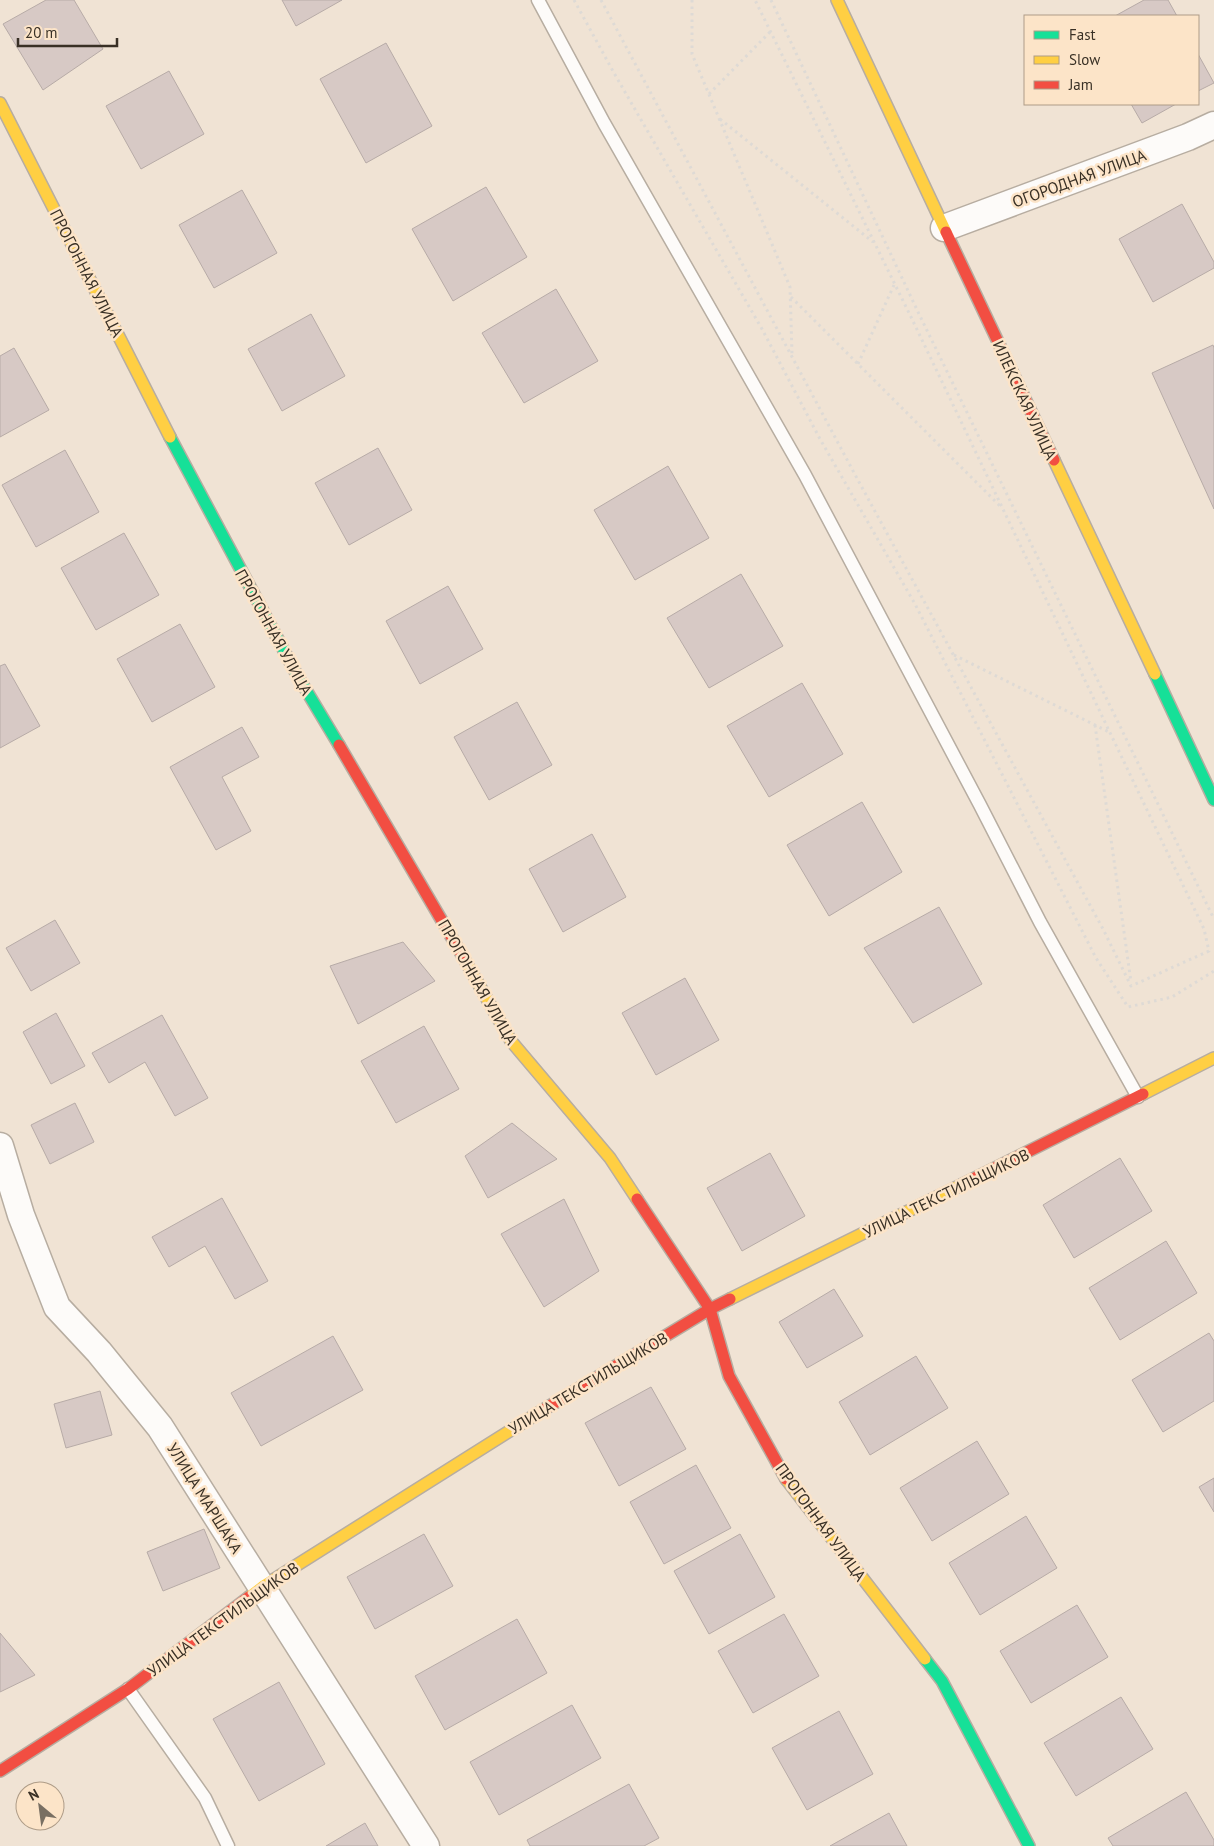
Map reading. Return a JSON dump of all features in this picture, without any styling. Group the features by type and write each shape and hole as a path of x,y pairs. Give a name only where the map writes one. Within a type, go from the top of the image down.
{"street":[{"name":"ИЛЕКСКАЯ УЛИЦА","path":"837,0 1214,800"},
{"name":"ПРОГОННАЯ УЛИЦА","path":"0,103 177,451 296,675 418,878 511,1041 610,1158 710,1309 729,1376 788,1482 942,1682 1029,1846"},
{"name":"ОГОРОДНАЯ УЛИЦА","path":"944,228 1188,137 1214,125"},
{"name":"УЛИЦА ТЕКСТИЛЬЩИКОВ","path":"0,1771 128,1688 262,1588 489,1443 710,1309 1214,1058"},
{"name":"УЛИЦА МАРШАКА","path":"0,1146 21,1215 57,1307 100,1352 160,1427 426,1846"}],"lane":[{"path":"538,0 604,123 805,474 971,787 1040,922 1138,1097"},
{"path":"128,1688 204,1798 228,1846"}],"path":[{"path":"574,0 614,73 762,328 820,438 915,604 1092,950 1128,1007 1172,997 1214,971"},
{"path":"601,0 792,357 1103,929 1131,986"},
{"path":"692,0 692,54 790,287 792,357"},
{"path":"755,0 1112,733 1204,928 1210,951 1131,986"},
{"path":"771,0 918,314 1214,919"},
{"path":"709,94 770,32"},
{"path":"719,118 874,243"},
{"path":"858,364 894,284"},
{"path":"790,297 1004,510"},
{"path":"954,655 1112,733"},
{"path":"1095,725 1131,986"}],"building":[{"path":"46,0 74,0 103,49 43,90 3,24"},
{"path":"282,0 342,0 296,26"},
{"path":"1144,0 1168,0 1176,15 1117,15"},
{"path":"386,43 432,126 366,163 320,79"},
{"path":"1199,56 1214,83 1199,90"},
{"path":"169,71 204,134 141,169 106,106"},
{"path":"1132,105 1174,105 1142,123"},
{"path":"486,187 527,257 453,301 412,229"},
{"path":"242,190 277,253 214,288 179,225"},
{"path":"1182,204 1214,262 1214,268 1153,302 1119,239"},
{"path":"556,289 598,361 524,403 482,333"},
{"path":"311,314 345,376 282,411 248,349"},
{"path":"1213,345 1214,348 1214,509 1152,373"},
{"path":"14,348 49,410 0,437 0,356"},
{"path":"378,448 412,510 349,545 315,483"},
{"path":"65,450 99,512 36,547 2,485"},
{"path":"668,466 709,538 635,580 594,510"},
{"path":"124,533 159,595 96,630 61,568"},
{"path":"741,574 783,646 709,688 667,618"},
{"path":"448,586 483,649 420,684 386,621"},
{"path":"180,624 215,687 152,722 117,659"},
{"path":"5,664 40,726 0,748 0,666"},
{"path":"802,683 843,754 769,797 727,726"},
{"path":"517,702 552,765 489,800 454,737"},
{"path":"242,727 259,757 222,777 251,831 216,850 170,767"},
{"path":"862,802 902,872 829,916 787,845"},
{"path":"592,834 626,897 563,932 529,869"},
{"path":"939,907 982,984 913,1023 864,948"},
{"path":"55,920 80,963 31,991 6,948"},
{"path":"403,942 435,981 358,1024 330,966"},
{"path":"685,978 719,1040 656,1075 622,1013"},
{"path":"56,1013 85,1066 51,1084 23,1032"},
{"path":"162,1015 208,1098 175,1116 145,1062 109,1083 92,1053"},
{"path":"424,1026 459,1089 396,1123 361,1061"},
{"path":"75,1103 94,1142 50,1164 31,1125"},
{"path":"512,1123 557,1159 488,1198 465,1156"},
{"path":"770,1153 805,1216 742,1251 707,1188"},
{"path":"1120,1158 1152,1211 1074,1258 1043,1205"},
{"path":"222,1198 268,1281 235,1299 205,1246 169,1267 152,1237"},
{"path":"564,1199 599,1271 544,1307 501,1234"},
{"path":"1166,1241 1197,1293 1120,1340 1089,1288"},
{"path":"834,1289 863,1336 807,1368 779,1322"},
{"path":"1209,1333 1214,1341 1214,1401 1163,1432 1132,1380"},
{"path":"333,1336 363,1390 261,1446 231,1393"},
{"path":"916,1356 948,1408 870,1455 839,1402"},
{"path":"651,1387 686,1449 619,1486 585,1423"},
{"path":"100,1391 112,1435 66,1448 54,1404"},
{"path":"977,1441 1009,1494 932,1541 900,1488"},
{"path":"696,1465 731,1528 664,1564 630,1502"},
{"path":"1214,1478 1214,1512 1199,1487"},
{"path":"1026,1516 1057,1568 980,1615 949,1563"},
{"path":"204,1529 220,1568 163,1591 147,1552"},
{"path":"424,1534 453,1586 375,1629 347,1577"},
{"path":"740,1534 775,1597 709,1634 674,1571"},
{"path":"1077,1605 1108,1657 1031,1703 1000,1651"},
{"path":"784,1614 819,1676 753,1713 718,1651"},
{"path":"517,1619 547,1673 445,1730 415,1676"},
{"path":"0,1633 35,1675 0,1692"},
{"path":"279,1682 325,1764 259,1801 213,1719"},
{"path":"1121,1697 1153,1749 1076,1796 1044,1743"},
{"path":"572,1705 601,1758 499,1815 470,1762"},
{"path":"839,1711 873,1774 807,1810 772,1748"},
{"path":"629,1784 659,1838 644,1846 530,1846 527,1840"},
{"path":"1186,1792 1214,1840 1214,1846 1113,1846 1108,1838"},
{"path":"889,1813 907,1846 830,1846"},
{"path":"365,1823 378,1846 326,1846"}],"traffic: fast":[{"path":"170,437 297,675 339,745"},
{"path":"1155,674 1214,800"},
{"path":"925,1659 942,1681 1029,1846"}],"traffic: slow":[{"path":"837,0 946,232"},
{"path":"0,103 170,437"},
{"path":"1054,460 1155,674"},
{"path":"462,955 511,1041 610,1158 637,1199"},
{"path":"1143,1094 1214,1058"},
{"path":"730,1299 963,1184"},
{"path":"249,1597 543,1410"},
{"path":"786,1479 925,1659"}],"traffic: jam":[{"path":"946,232 1054,460"},
{"path":"339,745 462,955"},
{"path":"963,1184 1143,1094"},
{"path":"637,1199 710,1309 729,1376 786,1479"},
{"path":"543,1410 710,1309 730,1299"},
{"path":"0,1771 128,1689 249,1597"}]}
